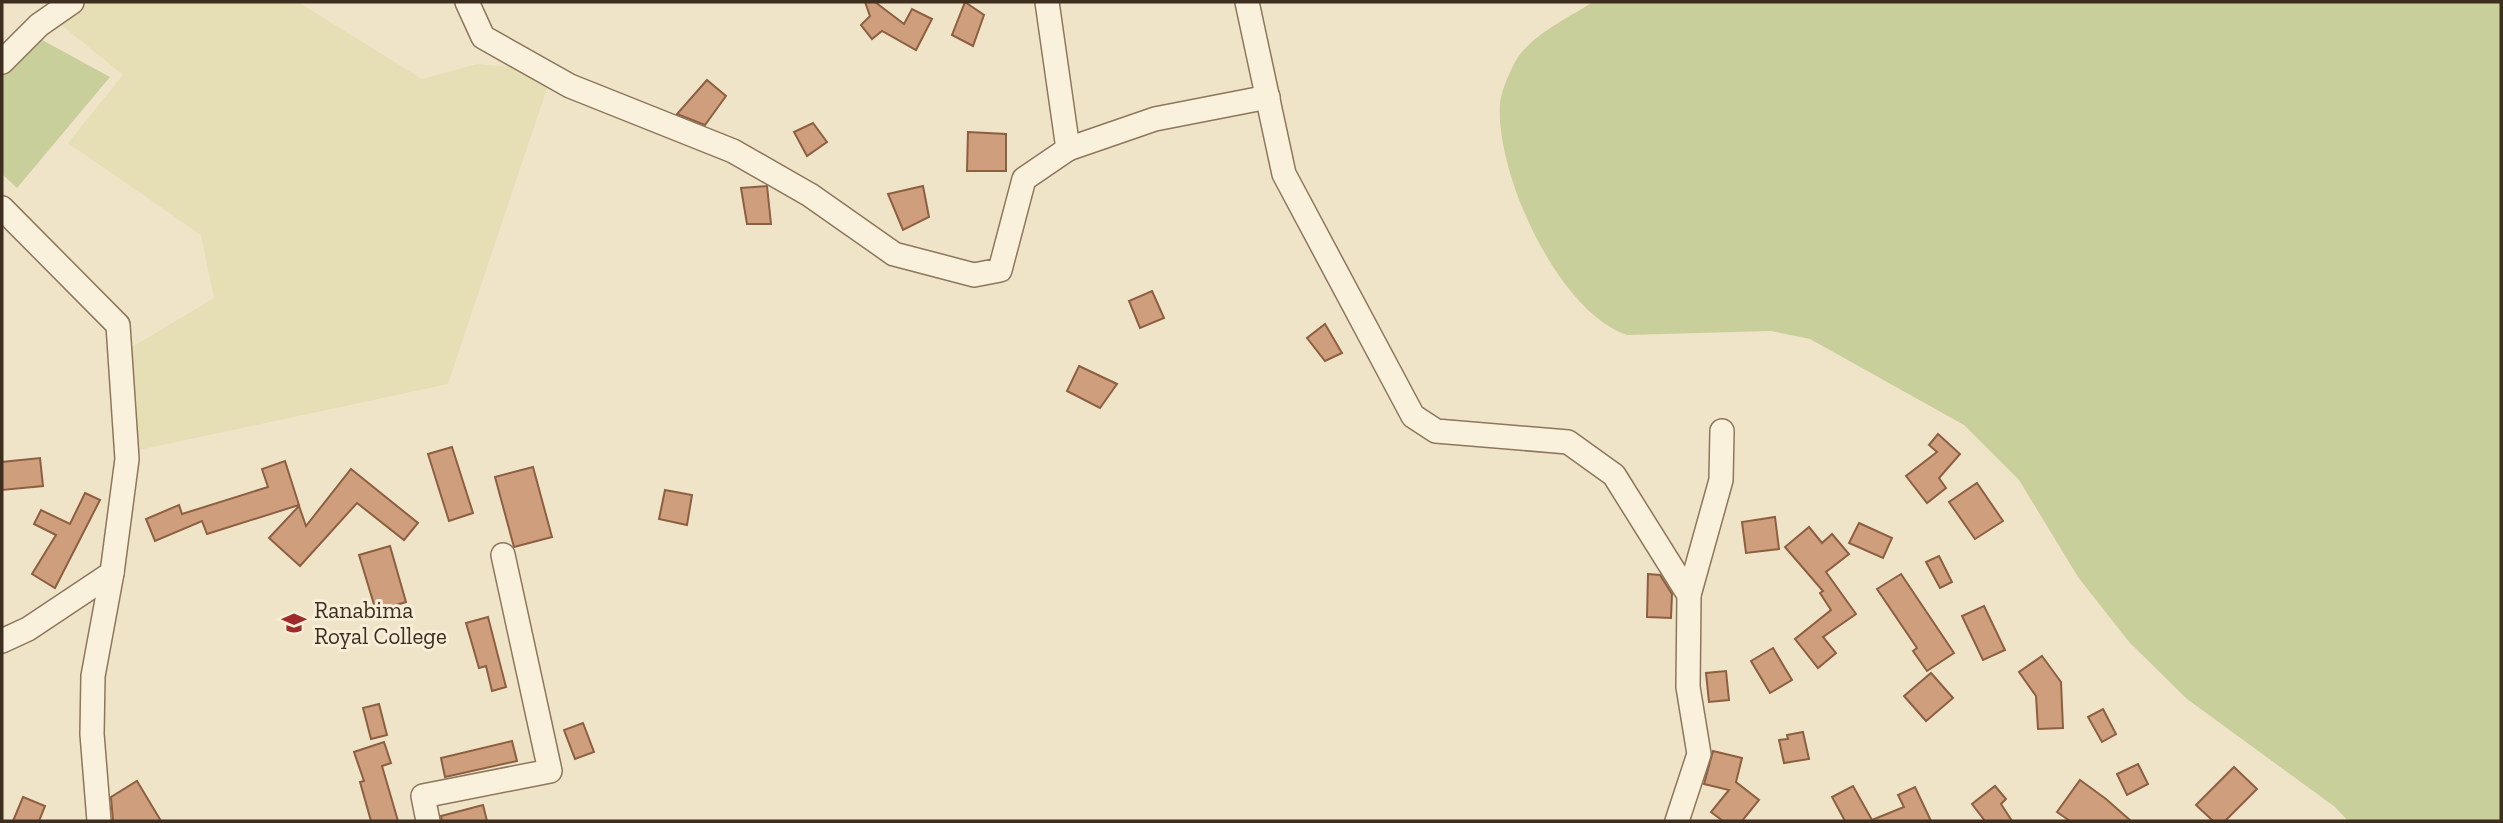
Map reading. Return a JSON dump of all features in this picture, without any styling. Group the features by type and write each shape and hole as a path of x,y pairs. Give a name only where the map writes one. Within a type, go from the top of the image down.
{"street":[{"path":"2,62 39,25 72,2"},
{"path":"467,2 483,37 570,86 733,151 810,195 894,254 974,275 1000,270 1024,179 1068,149 1155,119 1268,97"},
{"path":"1047,2 1068,149"},
{"path":"1247,2 1284,174 1413,416 1436,431 1567,442 1614,475 1689,595"},
{"path":"2,208 118,325 127,459 112,573 93,676 92,734 99,821"},
{"path":"1677,821 1699,754 1688,687 1689,595 1721,480 1722,430"},
{"path":"428,821 423,796 550,771 503,555"},
{"path":"2,641 27,629 112,573"}],"shaded area":[{"path":"90,2 298,2 422,79 477,64 522,68 549,82 448,384 134,451 127,350 214,298 201,235 68,143 123,75 59,23"}],"green space":[{"path":"1593,2 2501,2 2501,821 2348,821 2335,807 2187,699 2129,642 2078,577 2019,480 1964,425 1810,339 1771,331 1627,335 1602,321 1577,299 1555,270 1520,201 1508,166 1501,132 1500,103 1510,72 1526,47"},
{"path":"33,35 110,77 17,188 2,174 2,67"}],"building":[{"path":"865,2 875,2 904,24 912,9 932,19 916,50 882,31 872,39 861,25 870,16"},
{"path":"965,2 984,15 973,46 952,35"},
{"path":"707,80 726,96 705,125 677,114"},
{"path":"813,123 827,142 807,156 794,132"},
{"path":"968,132 1006,134 1006,171 967,171"},
{"path":"767,186 771,224 747,224 741,188"},
{"path":"923,186 929,217 903,230 888,194"},
{"path":"1152,291 1164,318 1140,328 1129,301"},
{"path":"1325,324 1342,353 1325,361 1307,338"},
{"path":"1079,366 1117,384 1100,408 1067,391"},
{"path":"1938,434 1960,454 1939,478 1946,488 1927,503 1906,476 1937,452 1929,445"},
{"path":"452,447 473,513 449,521 428,454"},
{"path":"40,458 43,486 2,490 2,462"},
{"path":"285,461 299,505 207,534 202,521 155,541 146,519 179,505 182,514 268,487 262,469"},
{"path":"533,467 552,537 514,547 495,477"},
{"path":"351,469 418,523 404,540 357,503 300,566 269,538 299,506 306,526"},
{"path":"1977,483 2003,521 1975,539 1949,502"},
{"path":"665,490 692,495 687,525 659,519"},
{"path":"85,493 100,500 55,588 32,574 56,535 34,524 41,510 70,524"},
{"path":"1775,517 1779,549 1746,553 1742,522"},
{"path":"1859,523 1892,538 1883,558 1849,543"},
{"path":"1809,527 1822,543 1832,534 1849,554 1826,572 1856,614 1823,637 1836,653 1818,668 1795,639 1831,610 1820,593 1823,591 1785,547"},
{"path":"390,546 406,602 376,611 359,555"},
{"path":"1939,556 1952,582 1940,588 1926,562"},
{"path":"1648,574 1660,575 1672,594 1671,618 1647,617"},
{"path":"1901,574 1954,653 1927,671 1913,651 1917,648 1877,589"},
{"path":"1984,606 2005,650 1983,660 1962,616"},
{"path":"488,617 506,687 492,691 486,666 479,668 466,623"},
{"path":"1773,648 1792,680 1770,693 1751,661"},
{"path":"2042,656 2061,682 2063,728 2038,729 2036,696 2019,672"},
{"path":"1726,671 1729,700 1709,702 1706,673"},
{"path":"1931,673 1953,698 1926,721 1904,696"},
{"path":"379,704 387,735 371,739 363,708"},
{"path":"2103,709 2116,734 2102,742 2088,717"},
{"path":"583,723 594,752 575,759 564,730"},
{"path":"1803,732 1809,759 1784,763 1779,740 1788,739 1787,735"},
{"path":"512,741 517,761 445,777 441,758"},
{"path":"384,742 391,763 382,766 398,821 371,821 360,782 364,781 354,752"},
{"path":"1713,751 1742,758 1736,782 1759,800 1742,821 1723,821 1711,812 1729,790 1704,784"},
{"path":"2138,764 2148,784 2127,795 2117,774"},
{"path":"2234,767 2257,789 2225,821 2213,821 2196,805"},
{"path":"2080,780 2131,821 2070,821 2057,812"},
{"path":"137,781 161,821 113,821 111,797"},
{"path":"1853,786 1872,820 1904,807 1898,795 1915,787 1931,821 1845,821 1832,797"},
{"path":"1995,786 2006,799 2001,804 2012,821 1985,821 1972,804"},
{"path":"23,797 45,806 39,821 13,821"},
{"path":"483,805 487,821 442,821 441,816"}],"place":[{"name":"Ranabima Royal College","path":"294,623"}]}
